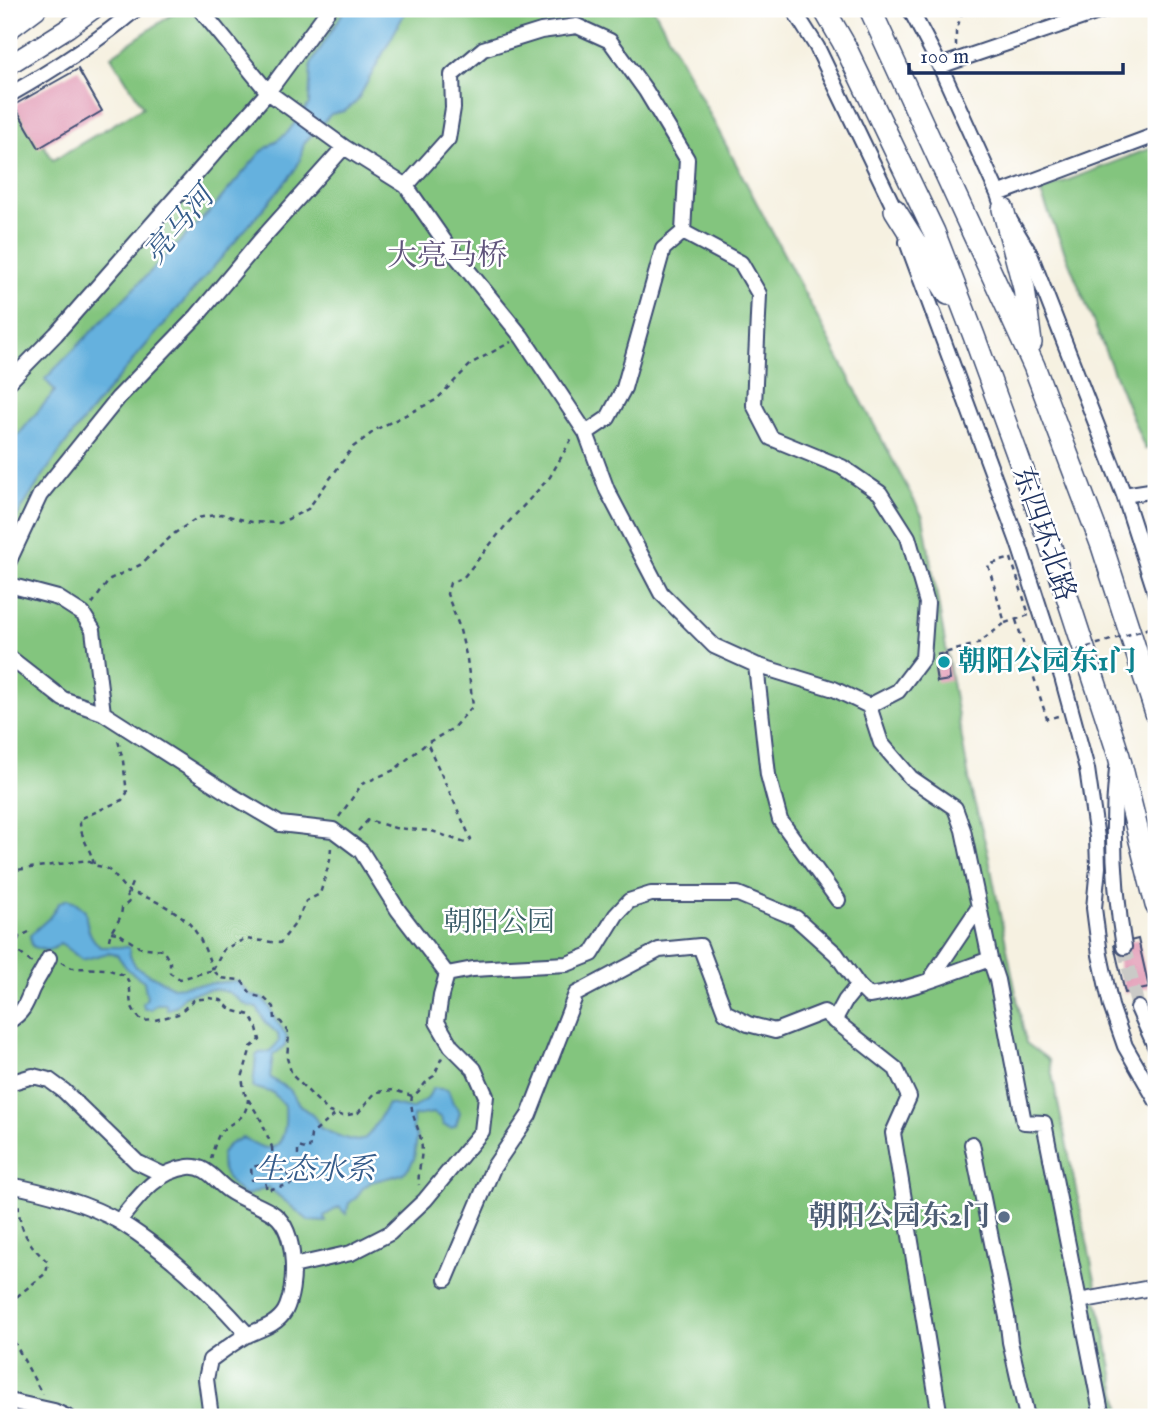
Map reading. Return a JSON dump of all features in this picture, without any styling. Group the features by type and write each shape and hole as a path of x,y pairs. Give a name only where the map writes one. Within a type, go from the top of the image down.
{"highway":[{"name":"东四环北路","path":"824,9 843,42 934,232 974,336 1051,547 1119,756 1156,905"},
{"name":"东四环北路","path":"870,9 1034,366 1102,546 1156,713"},
{"path":"1000,201 1024,288 1034,366"},
{"path":"895,210 974,336"}],"main road":[{"path":"9,30 37,9"},
{"path":"9,65 94,9"}],"street":[{"path":"9,94 72,59 105,36 136,9"},
{"path":"200,9 268,92 344,147 405,186 445,242 522,337 586,433 607,491 661,593 714,646 756,665 834,689 869,706 881,743 911,778 955,808 963,830 990,959 997,980 1024,1122 1044,1123 1102,1417"},
{"path":"9,382 56,334 268,92 329,9"},
{"name":"东四环北路","path":"793,9 817,47 895,210 1018,542 1062,677 1087,769 1097,838 1098,867 1094,908 1100,955 1111,1006 1125,1046 1156,1100"},
{"path":"909,9 940,66 1000,201 1030,254 1124,495 1156,594"},
{"path":"940,66 1107,9"},
{"path":"405,186 448,139 453,108 452,75 483,49 541,31 577,26 610,41 646,92 687,159 683,232 663,248 624,388 608,418 586,433"},
{"path":"1000,201 1156,135"},
{"path":"9,561 40,495 118,398 197,316 344,147"},
{"path":"683,232 741,263 759,293 754,405 771,438 842,467 880,493 908,537 927,603 923,658 898,691 869,706"},
{"path":"1124,495 1156,490"},
{"path":"9,585 58,598 83,614 93,630 103,713"},
{"path":"9,657 63,699 103,713 280,824 333,830 360,851 397,910 447,974"},
{"path":"756,665 768,775 780,820 838,900"},
{"path":"1119,756 1114,799 1118,911 1125,947"},
{"path":"447,974 473,969 567,964 592,954 616,915 629,901 650,894 738,894 796,918 836,954 869,996 930,980 990,959"},
{"path":"930,980 979,907"},
{"path":"446,1279 493,1168 530,1115 576,994 659,950 700,946 726,1012 748,1024 775,1031 824,1013 896,1069 909,1097 893,1133 940,1417"},
{"path":"9,1021 27,1006 33,986 47,963"},
{"path":"293,1266 351,1253 390,1233 425,1200 482,1131 486,1096 474,1069 451,1046 437,1021 440,995 447,974"},
{"path":"834,1021 858,985"},
{"path":"1138,1008 1156,1048"},
{"path":"9,1083 33,1076 49,1080 64,1091 137,1162 164,1175"},
{"path":"972,1144 1027,1417"},
{"path":"118,1221 145,1189 164,1175 190,1167 207,1170 222,1186 276,1216 286,1231 292,1254 293,1285 284,1311 272,1324 248,1335 210,1360 206,1379 211,1417"},
{"path":"14,1186 75,1203 118,1221 175,1261 221,1304 248,1335"},
{"path":"1079,1301 1156,1287"},
{"path":"9,1401 60,1414"}],"path":[{"path":"955,61 956,32 963,9"},
{"path":"83,614 110,579 140,565 175,533 197,518 221,514 252,522 280,523 307,509 353,447 377,429 436,401 472,363 522,337"},
{"path":"473,706 467,659 447,594 450,583 463,578 550,477 570,439 586,433"},
{"path":"923,658 977,644 1005,623 1029,615 1011,558 988,565 1005,623"},
{"path":"1016,620 1047,719"},
{"path":"1030,665 1156,626"},
{"path":"95,867 90,850 79,831 80,819 122,800 127,793 115,730 103,713"},
{"path":"349,842 368,820 395,828 432,831 465,843 471,839 427,743"},
{"path":"9,871 88,860 95,867 106,868 129,891 143,895 182,915 202,940 213,970 221,978 241,980 252,995 264,998 274,1007 275,1019 281,1021 289,1034 287,1058 292,1076 329,1112 344,1116 358,1113 376,1092 394,1090 412,1096 422,1091 451,1046"},
{"path":"109,940 121,918 122,908 130,901 127,895 132,883"},
{"path":"29,932 19,937 15,949 28,962 62,962 72,968 107,969 126,976 131,988 129,1000 132,1010 142,1021 178,1014 194,1000 209,998 221,1000 231,1010 250,1015 260,1040 251,1047 242,1078 248,1099 261,1119 272,1147 273,1163 251,1167 253,1180 264,1177 267,1190 290,1184 287,1173 298,1170 298,1147 309,1150 311,1135 336,1114"},
{"path":"111,932 118,933 139,947 163,950 170,962 170,973 180,979 213,970"},
{"path":"412,1096 410,1104 421,1140 423,1158 418,1181 425,1200"},
{"path":"207,1170 221,1133 238,1122 247,1109 248,1099"},
{"path":"9,1303 46,1273 48,1262 32,1249 23,1231 14,1186"},
{"path":"9,1332 60,1414"}],"green space":[{"name":"朝阳公园","path":"180,9 654,9 923,517 971,790 987,849 1026,1043 1049,1060 1096,1285 1095,1297 1122,1417 9,1417 9,116 21,109 53,160 143,107 111,56"},
{"path":"1156,146 1156,447 1145,449 1040,191"}],"water":[{"path":"345,9 407,9 357,101 345,111 331,114 304,143 295,170 91,411 39,481 9,531 9,436 15,439 55,391 45,379 211,210 260,153 287,133 309,104 311,64"},
{"name":"生态水系","path":"67,899 85,910 89,930 100,947 129,947 136,967 173,987 237,981 249,994 263,999 287,1036 285,1046 273,1055 270,1077 291,1091 298,1103 316,1119 320,1128 347,1139 362,1140 368,1136 388,1104 411,1109 427,1099 433,1088 448,1090 460,1112 456,1125 451,1128 443,1125 441,1118 433,1113 413,1116 413,1130 417,1137 414,1159 409,1168 402,1174 371,1182 349,1203 346,1214 339,1207 324,1216 326,1222 309,1221 268,1187 245,1196 230,1182 221,1158 224,1150 242,1138 270,1148 276,1146 283,1135 285,1106 273,1093 253,1087 256,1056 269,1052 279,1042 278,1034 266,1023 257,1008 245,1004 227,992 215,989 202,991 184,996 177,1005 167,1010 166,1004 144,1009 143,1003 147,998 144,981 128,970 117,955 108,953 82,960 60,943 47,950 32,946 30,935 49,918 59,903"}],"building":[{"path":"78,69 102,111 39,148 14,105"},
{"name":"朝阳公园东1门","path":"946,654 950,680 937,682 935,669 941,668 939,655"},
{"path":"1138,939 1149,988 1125,993 1114,945"}],"tunnel":[{"path":"1124,947 1138,1008"}],"place":[{"name":"朝阳公园东1门","path":"944,662"},
{"name":"朝阳公园东2门","path":"1004,1217"}],"district":[{"name":"大亮马桥","path":"447,257"}],"water label":[{"name":"亮马河","path":"180,226"}]}
